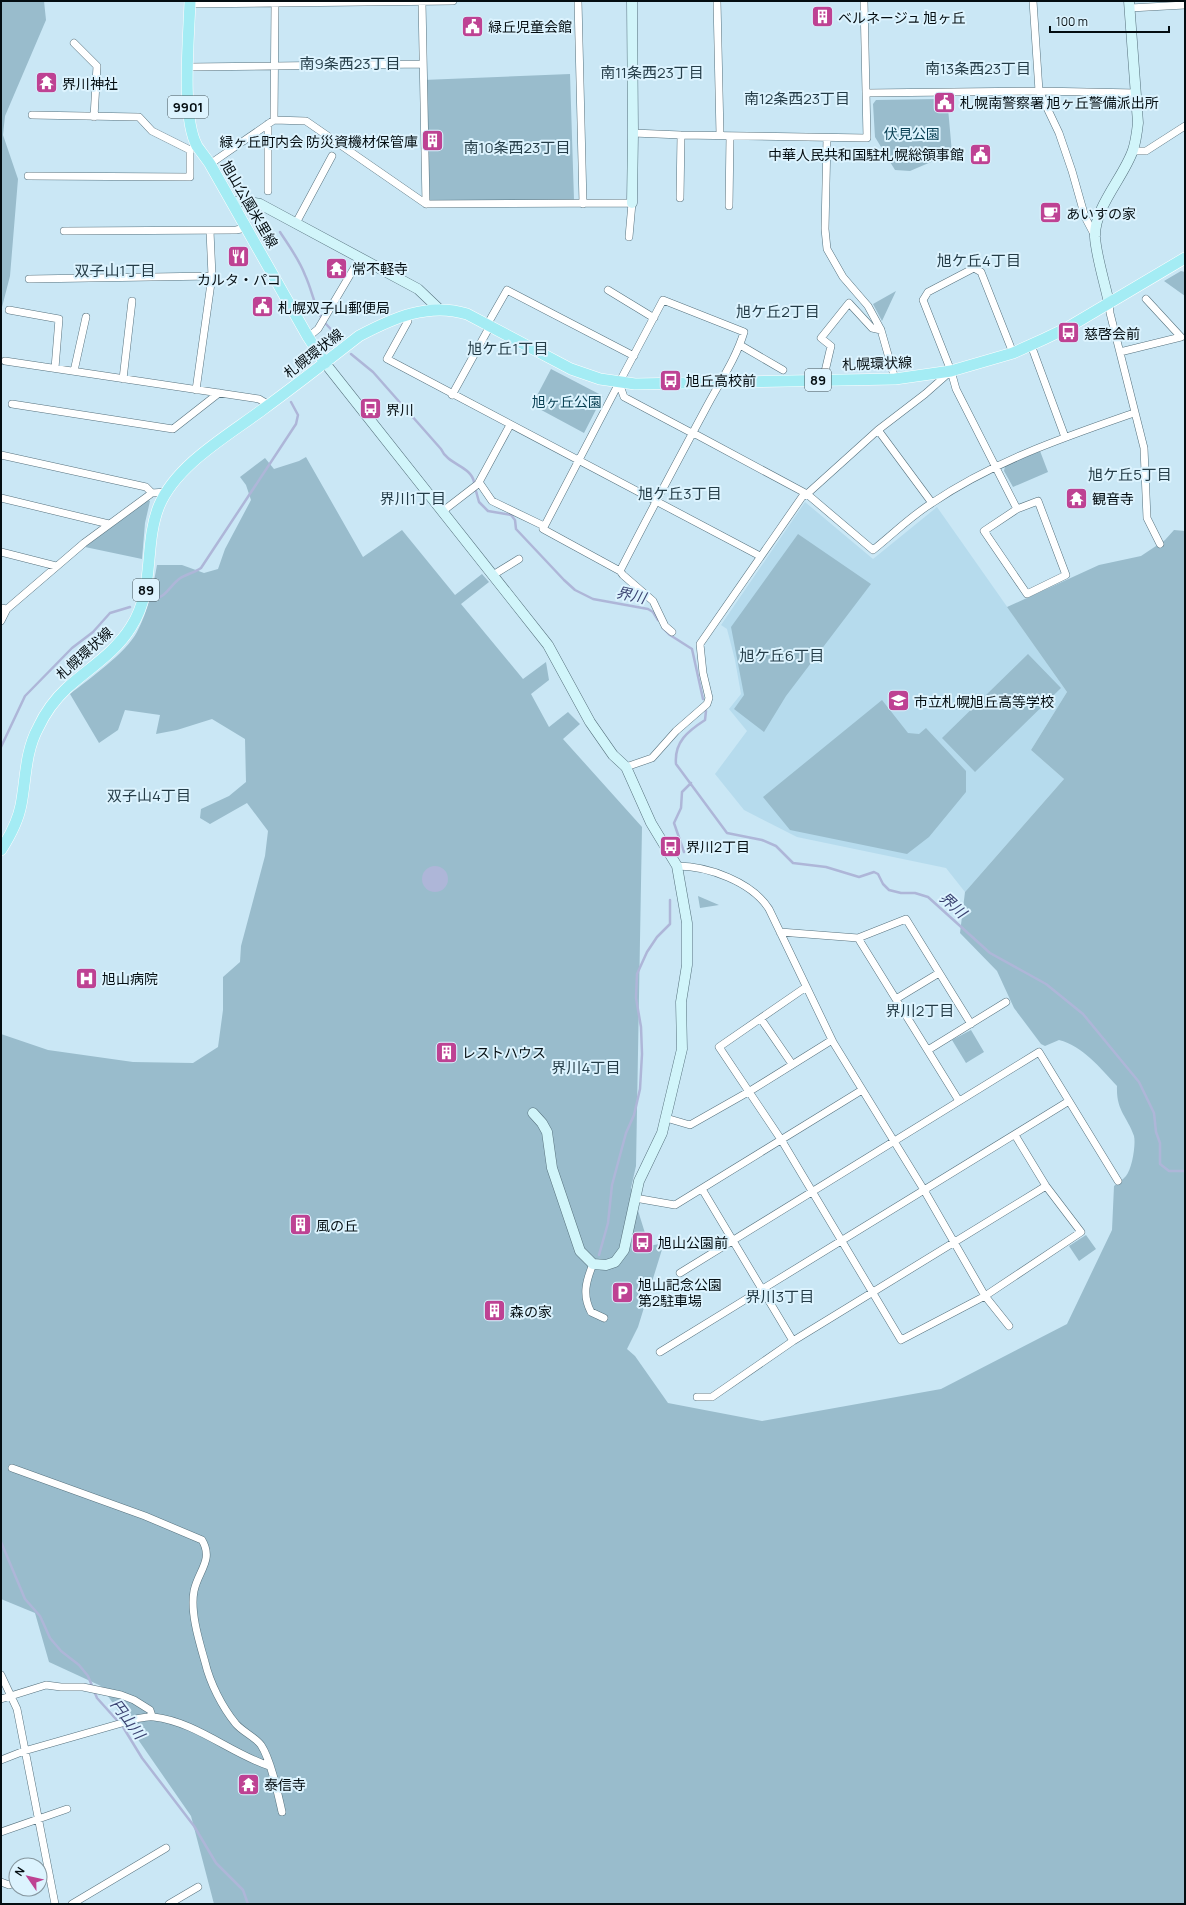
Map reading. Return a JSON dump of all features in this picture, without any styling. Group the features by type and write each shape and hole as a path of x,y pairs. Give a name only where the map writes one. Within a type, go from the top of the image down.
{"main road":[{"name":"旭山公園米里線","path":"190,2 188,104 193,148 210,164 308,337 325,363"},
{"name":"札幌環状線","path":"1,850 15,824 21,806 29,752 34,734 43,717 67,688 108,656 120,643 132,626 140,609 148,577 154,520 166,492 191,464 359,336 384,323 408,314 439,309 455,310 467,314 571,369 592,377 620,383 719,383 895,379 952,371 1012,353 1067,328 1184,260"}],"street":[{"path":"190,2 276,4 453,1"},
{"path":"578,1 583,204"},
{"path":"629,237 632,203 633,133 632,1"},
{"path":"717,1 720,135"},
{"path":"633,133 681,136 720,135 867,138 864,1"},
{"path":"1033,1 1039,92 1059,133 1085,217 1095,236 1110,312 1134,413 1144,448 1147,518 1160,544"},
{"path":"422,2 426,204"},
{"path":"268,190 276,4"},
{"path":"1095,236 1102,211 1133,151 1138,123 1129,4 1185,5"},
{"path":"74,43 97,66 94,117"},
{"path":"189,67 423,64"},
{"path":"866,93 1136,93"},
{"path":"28,176 190,177 193,148 152,131 139,117 32,115"},
{"path":"210,164 271,122 306,121 426,204 632,203"},
{"path":"1133,151 1146,151 1185,126"},
{"path":"680,198 681,136"},
{"path":"729,206 730,136"},
{"path":"827,138 825,229 827,248 843,277 868,306 881,330 895,379"},
{"path":"296,223 332,156"},
{"path":"232,202 245,201 260,204 418,289 439,309"},
{"path":"64,231 210,231 246,228"},
{"path":"196,390 212,276 210,231"},
{"path":"308,337 318,329 360,258"},
{"path":"1012,353 981,272 974,268 928,292 923,300 952,371 956,390 1017,509"},
{"path":"29,279 212,276"},
{"path":"452,395 507,290 634,356"},
{"path":"608,290 654,318"},
{"path":"1120,352 1181,337 1146,299"},
{"path":"620,571 740,345 744,332 663,300 542,529 620,571 653,601 665,626 672,632"},
{"path":"123,379 132,301"},
{"path":"823,380 831,346 820,338 849,303 872,328 881,330"},
{"path":"9,310 59,319 54,368"},
{"path":"408,314 408,321 387,359 452,395 760,556"},
{"path":"74,371 86,317"},
{"path":"740,345 783,370"},
{"path":"1031,345 1065,437"},
{"path":"5,361 259,399 269,405"},
{"path":"325,363 548,645 590,722 613,755 626,767 651,823 677,866 687,923 687,965 681,1002 682,1050 666,1118 657,1147 640,1181 624,1250 615,1262 606,1266 593,1264 580,1251 552,1168 547,1132 534,1113"},
{"path":"626,767 652,758 676,731 707,704 709,698 703,673 700,644 802,497 878,430 952,371"},
{"path":"620,383 624,398 807,494 873,550 932,503 996,466 1065,437 1134,413"},
{"path":"12,404 174,429 219,393"},
{"path":"442,511 479,482 510,425"},
{"path":"878,430 932,503"},
{"path":"1,455 146,487 152,493"},
{"path":"479,482 492,501 544,526"},
{"path":"1,621 4,608 109,524 152,493 166,492"},
{"path":"1,498 109,524"},
{"path":"1038,501 1066,575 1027,594 984,531 1017,509 1038,501"},
{"path":"1,552 56,566"},
{"path":"493,575 519,559"},
{"path":"677,866 693,866 711,870 754,891 763,899 832,1040 924,1190 986,1296 1009,1326"},
{"path":"780,932 858,938 906,919 970,1024"},
{"path":"858,938 959,1100"},
{"path":"896,999 939,973"},
{"path":"806,987 719,1047 750,1090 782,1141 901,1340 986,1296 1081,1232 1046,1186 1015,1135"},
{"path":"928,1050 1006,1002"},
{"path":"761,1019 792,1064"},
{"path":"666,1118 690,1125 832,1040"},
{"path":"680,1273 1039,1052 1118,1181"},
{"path":"635,1198 675,1205 782,1141 862,1090"},
{"path":"660,1352 1069,1101"},
{"path":"697,1397 712,1397 794,1341 1046,1186"},
{"path":"702,1190 794,1341"},
{"path":"593,1264 585,1288 585,1295 591,1312 604,1318"},
{"path":"12,1468 145,1516 202,1540 208,1549 205,1566 194,1590 193,1613 205,1662 224,1706 236,1725 261,1745 276,1785 282,1812"},
{"path":"1,1675 16,1709 55,1904"},
{"path":"1,1699 46,1685 88,1688 121,1695 134,1700 150,1710 152,1716"},
{"path":"1,1760 24,1751 136,1718 152,1716 178,1724 224,1744 255,1761 269,1766"},
{"path":"1,1832 68,1808"},
{"path":"72,1904 166,1848"},
{"path":"169,1904 198,1887"}],"shaded area":[{"name":"市立札幌旭丘高等学校","path":"805,502 873,559 937,507 1067,692 1031,750 1064,779 965,892 946,868 797,837 744,810 715,774 747,731 729,709 741,694 735,660 727,629 721,625"},
{"path":"435,866 444,870 448,879 444,888 435,892 426,888 422,879 426,870"}],"green space":[{"path":"1,1 44,1 46,20 5,116 3,135 18,179 10,276 1,311"},
{"path":"570,74 574,200 434,205 428,199 423,80"},
{"name":"伏見公園","path":"938,99 938,108 948,108 952,153 910,171 895,170 875,137 873,104 876,100"},
{"path":"1181,271 1185,272 1185,296 1164,281"},
{"path":"896,291 882,321 873,304"},
{"name":"旭ヶ丘公園","path":"551,369 603,396 584,433 532,405"},
{"path":"1040,451 1048,472 1013,487 1004,471 1005,466"},
{"path":"306,457 363,557 402,530 455,595 482,574 489,582 461,604 523,679 546,662 549,680 531,694 549,727 568,712 580,724 563,739 642,827 636,1166 631,1188 649,1246 664,1243 638,1327 627,1349 635,1356 668,1403 762,1421 941,1389 1067,1324 1112,1230 1114,1186 1128,1173 1132,1163 1134,1145 1134,1136 1118,1102 1117,1086 1091,1058 1076,1047 1059,1040 1045,1046 1041,1044 1014,1008 997,971 960,933 965,892 1064,779 1031,750 1067,692 1007,607 1099,565 1141,556 1165,540 1174,530 1185,531 1185,1904 214,1904 191,1816 101,1686 49,1662 35,1613 1,1599 1,1034 48,1050 133,1062 193,1063 218,1047 223,1010 223,977 240,962 241,946 265,856 268,831 247,803 210,824 200,818 201,809 229,796 246,782 245,739 212,719 177,730 156,734 160,715 125,710 118,730 99,743 70,694 116,657 132,640 141,624 147,608 157,565 182,565 204,573 218,569 225,549 251,500 246,485 240,477 265,458 274,469 299,461"},
{"path":"148,500 150,501 145,523 142,559 85,547"},
{"path":"798,534 871,584 786,696 764,732 734,709 744,695 731,627"},
{"path":"1028,654 1061,688 975,772 942,738"},
{"path":"882,700 908,733 919,734 926,728 966,771 966,792 929,837 907,854 790,830 763,797"},
{"path":"698,896 719,905 700,908"},
{"path":"971,1030 984,1052 966,1063 952,1040"},
{"path":"1086,1235 1096,1249 1079,1261 1069,1246"}],"waterway":[{"name":"界川","path":"280,232 303,269 322,319"},
{"name":"界川","path":"326,324 340,339"},
{"name":"界川","path":"351,354 373,372 444,454 469,472 474,482"},
{"path":"153,600 164,594 179,579 201,568 296,424 298,415 291,402"},
{"name":"界川","path":"476,491 479,502 488,511 511,515 515,520 516,529 575,590 593,599 648,609 653,612 658,620"},
{"path":"1,747 25,696 72,648 93,632 110,613 130,607"},
{"name":"界川","path":"663,628 670,635 692,649 703,699"},
{"name":"界川","path":"706,711 705,720 693,728 680,743 677,749 676,764 727,833 762,840 776,846 793,863 826,867 859,877 874,872 878,874 883,884 889,890 901,893 915,893 928,897 990,953 1046,984 1083,1014 1139,1082 1154,1113 1156,1132 1160,1143 1160,1164 1169,1171 1185,1171"},
{"path":"684,852 674,823 681,808 682,792 691,783"},
{"path":"599,1255 608,1223 612,1185 626,1133 634,1115 640,1089 642,1054 641,1027 636,998 637,974 647,952 657,937 670,924 670,900"},
{"name":"円山川","path":"1,1542 25,1599 40,1616 50,1638 61,1651 79,1665 88,1676 97,1698 123,1727 142,1758 194,1826 216,1863 243,1890 248,1904"}],"place":[{"name":"ベルネージュ 旭ヶ丘","path":"823,17"},
{"name":"緑丘児童会館","path":"473,26"},
{"name":"界川神社","path":"46,83"},
{"name":"札幌南警察署 旭ヶ丘警備派出所","path":"944,102"},
{"name":"緑ヶ丘町内会 防災資機材保管庫","path":"433,141"},
{"name":"中華人民共和国駐札幌総領事館","path":"980,154"},
{"name":"あいすの家","path":"1050,213"},
{"name":"カルタ・パコ","path":"239,257"},
{"name":"常不軽寺","path":"336,268"},
{"name":"札幌双子山郵便局","path":"262,307"},
{"name":"慈啓会前","path":"1068,333"},
{"name":"旭丘高校前","path":"670,380"},
{"name":"界川","path":"370,409"},
{"name":"観音寺","path":"1077,498"},
{"name":"市立札幌旭丘高等学校","path":"898,701"},
{"name":"界川2丁目","path":"671,846"},
{"name":"旭山病院","path":"86,978"},
{"name":"レストハウス","path":"446,1052"},
{"name":"風の丘","path":"301,1225"},
{"name":"旭山公園前","path":"642,1242"},
{"name":"旭山記念公園 第2駐車場","path":"623,1292"},
{"name":"森の家","path":"495,1311"},
{"name":"泰信寺","path":"248,1784"}],"district":[{"name":"南9条西23丁目","path":"350,63"},
{"name":"南13条西23丁目","path":"978,68"},
{"name":"南11条西23丁目","path":"652,72"},
{"name":"南12条西23丁目","path":"797,98"},
{"name":"南10条西23丁目","path":"517,147"},
{"name":"旭ケ丘4丁目","path":"979,260"},
{"name":"双子山1丁目","path":"115,270"},
{"name":"旭ケ丘2丁目","path":"778,311"},
{"name":"旭ケ丘1丁目","path":"508,348"},
{"name":"旭ケ丘5丁目","path":"1130,474"},
{"name":"旭ケ丘3丁目","path":"680,493"},
{"name":"界川1丁目","path":"413,498"},
{"name":"旭ケ丘6丁目","path":"782,655"},
{"name":"双子山4丁目","path":"149,795"},
{"name":"界川2丁目","path":"920,1010"},
{"name":"界川4丁目","path":"586,1067"},
{"name":"界川3丁目","path":"780,1296"}]}
